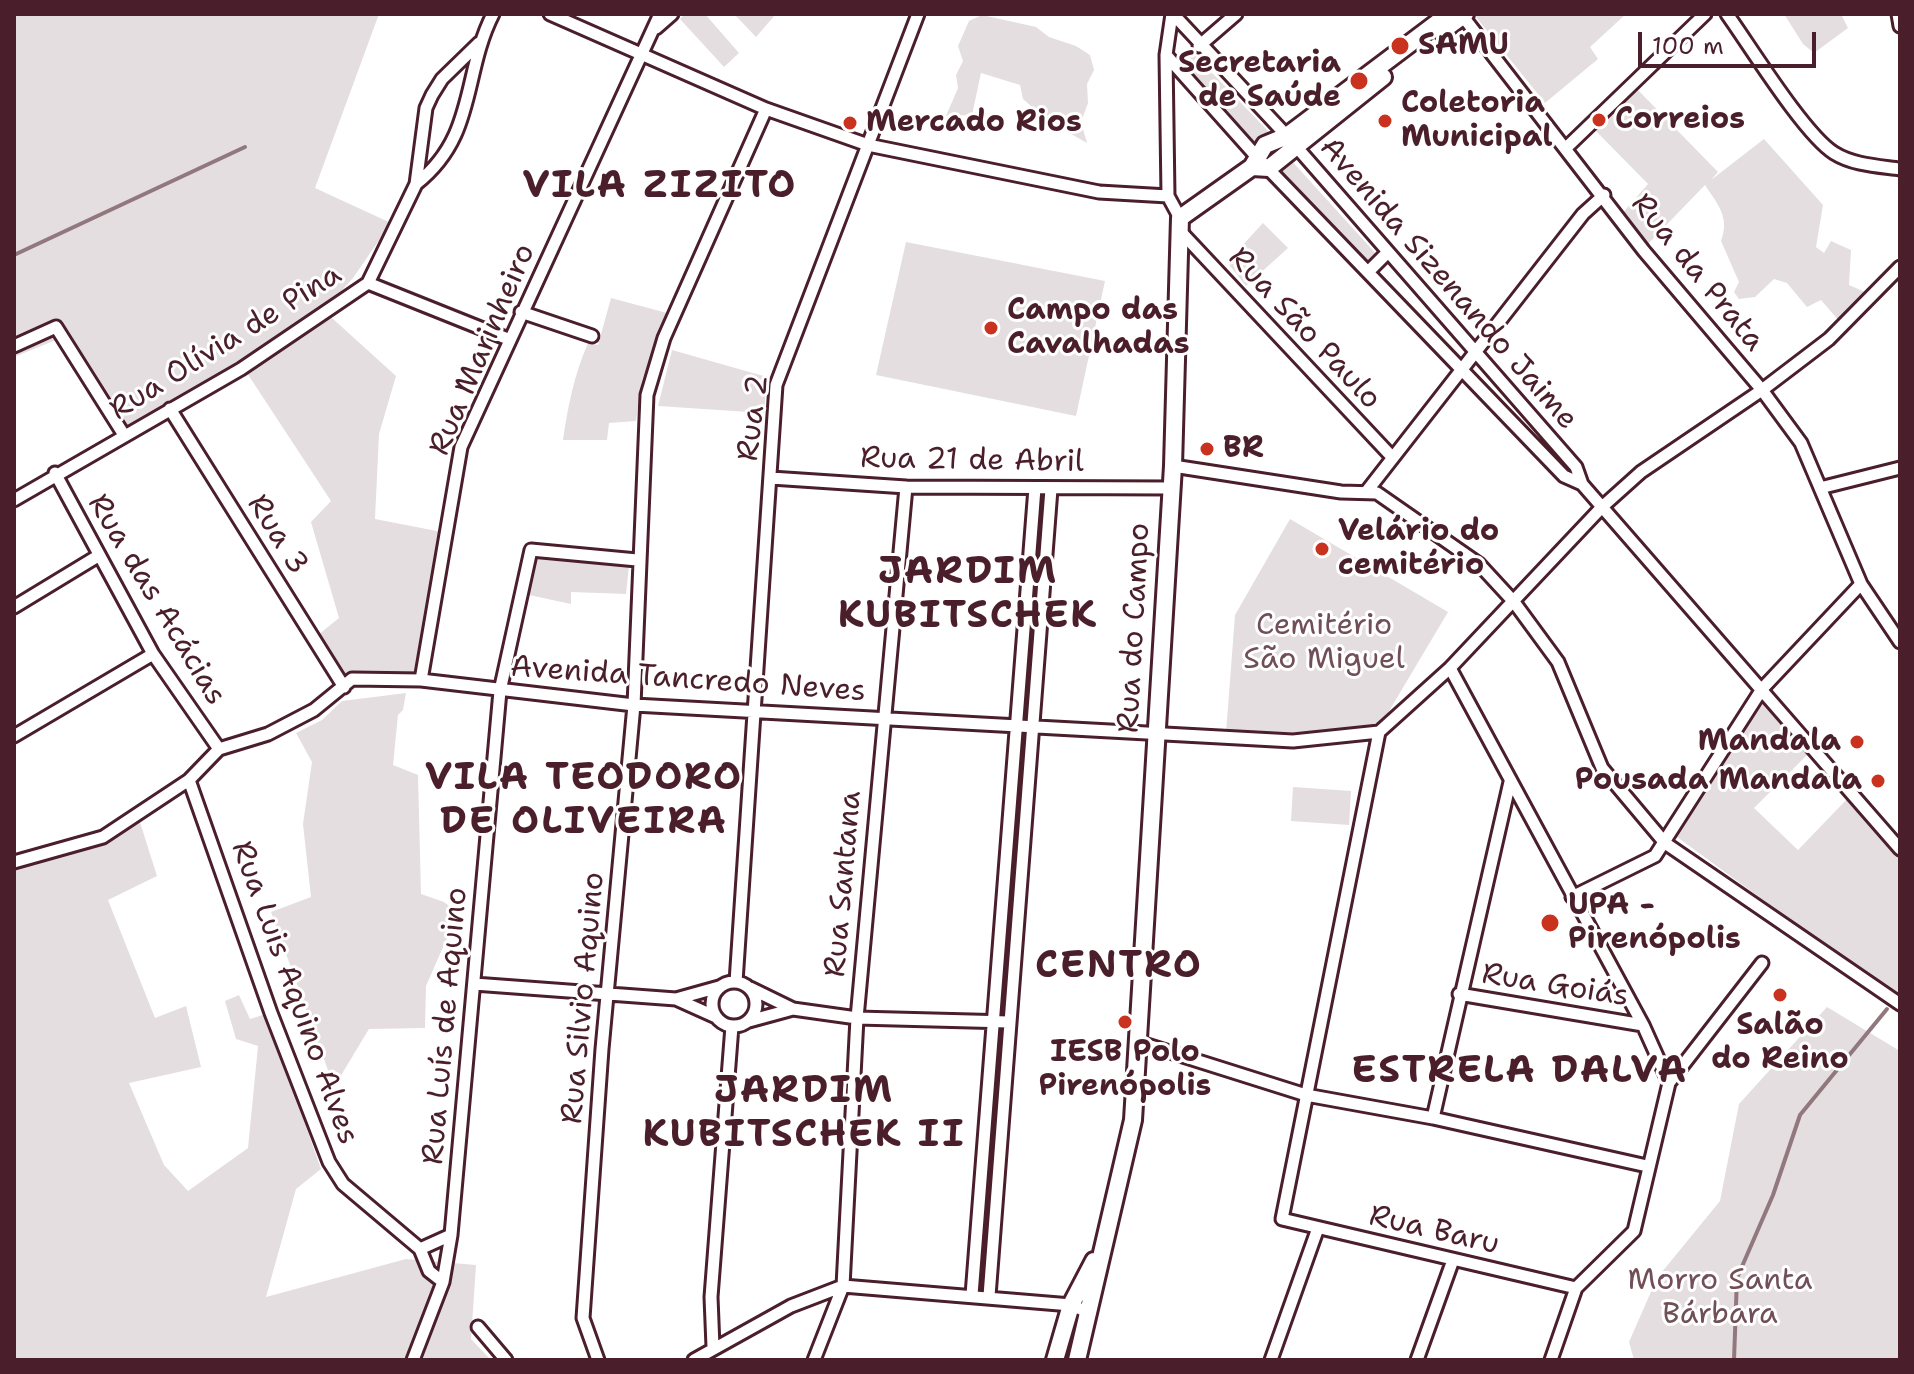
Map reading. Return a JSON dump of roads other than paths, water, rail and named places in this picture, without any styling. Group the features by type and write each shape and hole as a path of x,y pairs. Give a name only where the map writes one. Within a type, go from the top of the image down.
{"street":[{"name":"Rua Olívia de Pina","path":"416,184 438,166 464,119 479,43 493,14"},
{"path":"550,14 766,109 868,145 1099,192 1168,196"},
{"name":"Rua Marinheiro","path":"421,680 461,447 660,14"},
{"path":"652,31 672,14"},
{"name":"Rua 2","path":"736,982 776,385 918,14"},
{"path":"1173,14 1166,55 1168,196 1180,225 1259,164 1265,145 1291,141 1459,14"},
{"name":"Avenida Sizenando Jaime","path":"1173,14 1199,46 1291,141 1576,467 1582,484 1900,849"},
{"path":"1199,46 1236,14"},
{"name":"Rua da Prata","path":"1459,14 1604,195 1644,251 1762,390 1801,443 1861,584 1900,642"},
{"path":"1566,148 1705,14"},
{"path":"1727,14 1799,114 1832,152 1858,163 1900,169"},
{"path":"1898,14 1900,26"},
{"name":"Rua Olívia de Pina","path":"14,500 55,473 241,369 368,283 416,184 426,108 432,95 442,79 479,43"},
{"name":"Avenida Sizenando Jaime","path":"1166,55 1259,164 1369,271 1564,476 1582,484"},
{"name":"Rua Silvio Aquino","path":"598,1360 583,1318 607,993 634,705 637,560 647,395 664,338 766,109"},
{"path":"1367,491 1583,214 1604,195"},
{"name":"Rua São Paulo","path":"1180,225 1393,458"},
{"name":"Rua do Campo","path":"1102,1245 1133,1120 1173,466 1180,225"},
{"path":"1369,271 1387,253"},
{"path":"1306,1095 1379,732 1450,668 1602,507 1641,472 1762,390 1837,332 1900,267"},
{"path":"368,283 508,339"},
{"path":"521,312 592,336"},
{"path":"14,346 56,327 124,435"},
{"name":"Rua 3","path":"170,409 344,687"},
{"path":"1173,466 1341,492 1377,493 1479,564 1514,602 1558,662 1602,768 1665,843 1900,1004"},
{"path":"1820,488 1900,468"},
{"name":"Rua das Acácias","path":"55,473 153,654 219,749"},
{"name":"Rua 21 de Abril","path":"771,478 906,487 1171,488"},
{"name":"Rua Santana","path":"814,1360 843,1286 857,1018 882,718 906,487"},
{"path":"972,1295 1035,488"},
{"path":"989,1296 1051,489"},
{"name":"Rua Luís de Aquino","path":"413,1360 443,1282 451,1235 500,691 531,550 637,560"},
{"path":"14,607 98,556"},
{"path":"1572,897 1655,856 1762,689 1861,584"},
{"path":"14,736 153,654"},
{"path":"1450,668 1643,1025 1669,1083"},
{"name":"Avenida Tancredo Neves","path":"344,687 352,679 421,680 634,705 1157,731 1293,741 1379,732"},
{"path":"14,862 103,837 189,780 219,749 268,734 314,710 344,687"},
{"name":"Rua Luis Aquino Alves","path":"189,780 271,1013 329,1162 343,1184 420,1249 429,1271 443,1282"},
{"path":"1433,1118 1510,782"},
{"path":"1551,1360 1576,1288 1634,1231 1669,1083 1762,963"},
{"path":"676,999 736,982 793,1009 857,1018 1009,1022"},
{"path":"474,984 676,999 732,1026 793,1009"},
{"path":"716,1017 712,1001 719,987"},
{"path":"749,1021 757,1004 750,988"},
{"name":"Rua Goiás","path":"1459,994 1643,1025"},
{"path":"713,1347 711,1297 732,1026"},
{"path":"1138,1042 1306,1095 1433,1118 1647,1166"},
{"name":"Rua Baru","path":"1306,1095 1282,1219 1576,1288"},
{"path":"984,1118 1002,1119"},
{"path":"1271,1360 1318,1228"},
{"path":"420,1249 451,1235"},
{"path":"1055,1360 1071,1305 1102,1245"},
{"path":"1077,1360 1090,1313 1102,1245"},
{"path":"1417,1360 1453,1260"},
{"path":"694,1360 791,1306 843,1286 989,1296 1071,1305 1090,1313"},
{"path":"478,1327 506,1360"}],"waterway":[{"path":"14,255 245,147"},
{"path":"1734,1360 1737,1278 1773,1195 1800,1115 1887,1009"}],"place":[{"name":"SAMU","path":"1400,46"},
{"name":"Secretaria de Saúde","path":"1359,81"},
{"name":"Correios","path":"1599,120"},
{"name":"Coletoria Municipal","path":"1385,121"},
{"name":"Mercado Rios","path":"850,123"},
{"name":"Campo das Cavalhadas","path":"991,328"},
{"name":"BR","path":"1207,449"},
{"name":"Velário do cemitério","path":"1322,549"},
{"name":"Mandala","path":"1857,742"},
{"name":"Pousada Mandala","path":"1878,781"},
{"name":"UPA - Pirenópolis","path":"1550,923"},
{"name":"Salão do Reino","path":"1780,995"},
{"name":"IESB Polo Pirenópolis","path":"1125,1022"}],"district":[{"name":"VILA ZIZITO","path":"660,187"},
{"name":"JARDIM KUBITSCHEK","path":"968,595"},
{"name":"VILA TEODORO DE OLIVEIRA","path":"584,801"},
{"name":"CENTRO","path":"1119,967"},
{"name":"ESTRELA DALVA","path":"1520,1072"},
{"name":"JARDIM KUBITSCHEK II","path":"804,1114"}],"park label":[{"name":"Cemitério São Miguel","path":"1324,643"},
{"name":"Morro Santa Bárbara","path":"1720,1298"}]}
